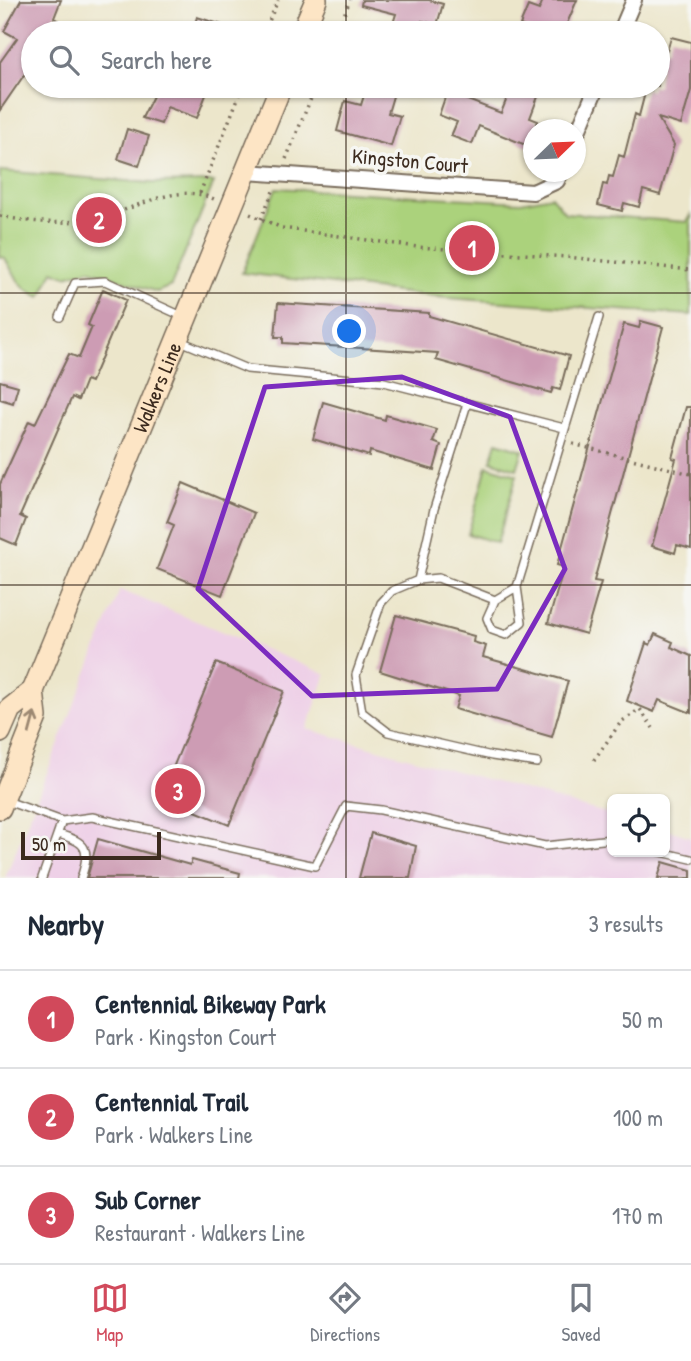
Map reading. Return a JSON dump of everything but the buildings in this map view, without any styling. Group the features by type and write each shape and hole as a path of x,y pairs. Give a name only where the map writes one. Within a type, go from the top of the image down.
{"main road":[{"path":"307,21 316,0"},
{"name":"Walkers Line","path":"1,802 36,717 33,691 276,98"},
{"name":"Walkers Line","path":"0,732 10,709 33,691"}],"street":[{"path":"625,21 634,0"},
{"path":"583,119 592,98"},
{"name":"Kingston Court","path":"246,172 281,172 533,192 555,182"}],"lane":[{"path":"60,317 75,283 105,281 186,318"},
{"path":"517,587 495,600 487,618 492,630 506,635 522,622 517,587 599,317"},
{"path":"177,340 247,369 384,382 564,428"},
{"path":"418,580 434,509 467,404"},
{"path":"495,600 438,578 418,580 392,591 381,603 356,675 362,712 388,732 492,756 537,762"},
{"path":"1,802 62,821 92,817 315,866 346,806 381,810 545,846 607,840"},
{"path":"41,878 62,821"},
{"path":"58,834 78,840 83,845 87,860 81,878"},
{"path":"670,854 691,859"}],"path":[{"path":"269,21 278,0"},
{"path":"342,21 351,0"},
{"path":"200,192 238,98"},
{"path":"261,219 311,98"},
{"path":"0,216 39,224 78,221 98,218 172,195 200,192 209,196"},
{"path":"253,215 282,228 417,247 567,257 691,270"},
{"path":"561,440 691,474"},
{"path":"594,760 631,713 640,709 653,728"}],"highlighted area":[{"path":"402,377 510,417 565,569 497,689 312,696 198,589 265,387"}],"shaded area":[{"path":"120,590 326,674 307,729 607,814 607,857 670,857 670,831 691,837 691,878 5,878"}],"green space":[{"path":"0,171 151,183 214,182 171,286 157,292 89,269 66,276 53,271 41,297 23,286 5,258 0,257"},
{"path":"276,188 521,202 551,196 565,213 687,222 691,215 691,315 447,298 242,273"},
{"path":"497,442 523,450 517,469 491,461"},
{"path":"487,466 517,475 497,543 468,534"}],"place":[{"name":"Centennial Trail","path":"99,220"},
{"name":"Centennial Bikeway Park","path":"472,248"},
{"name":"Sub Corner","path":"178,791"}]}
